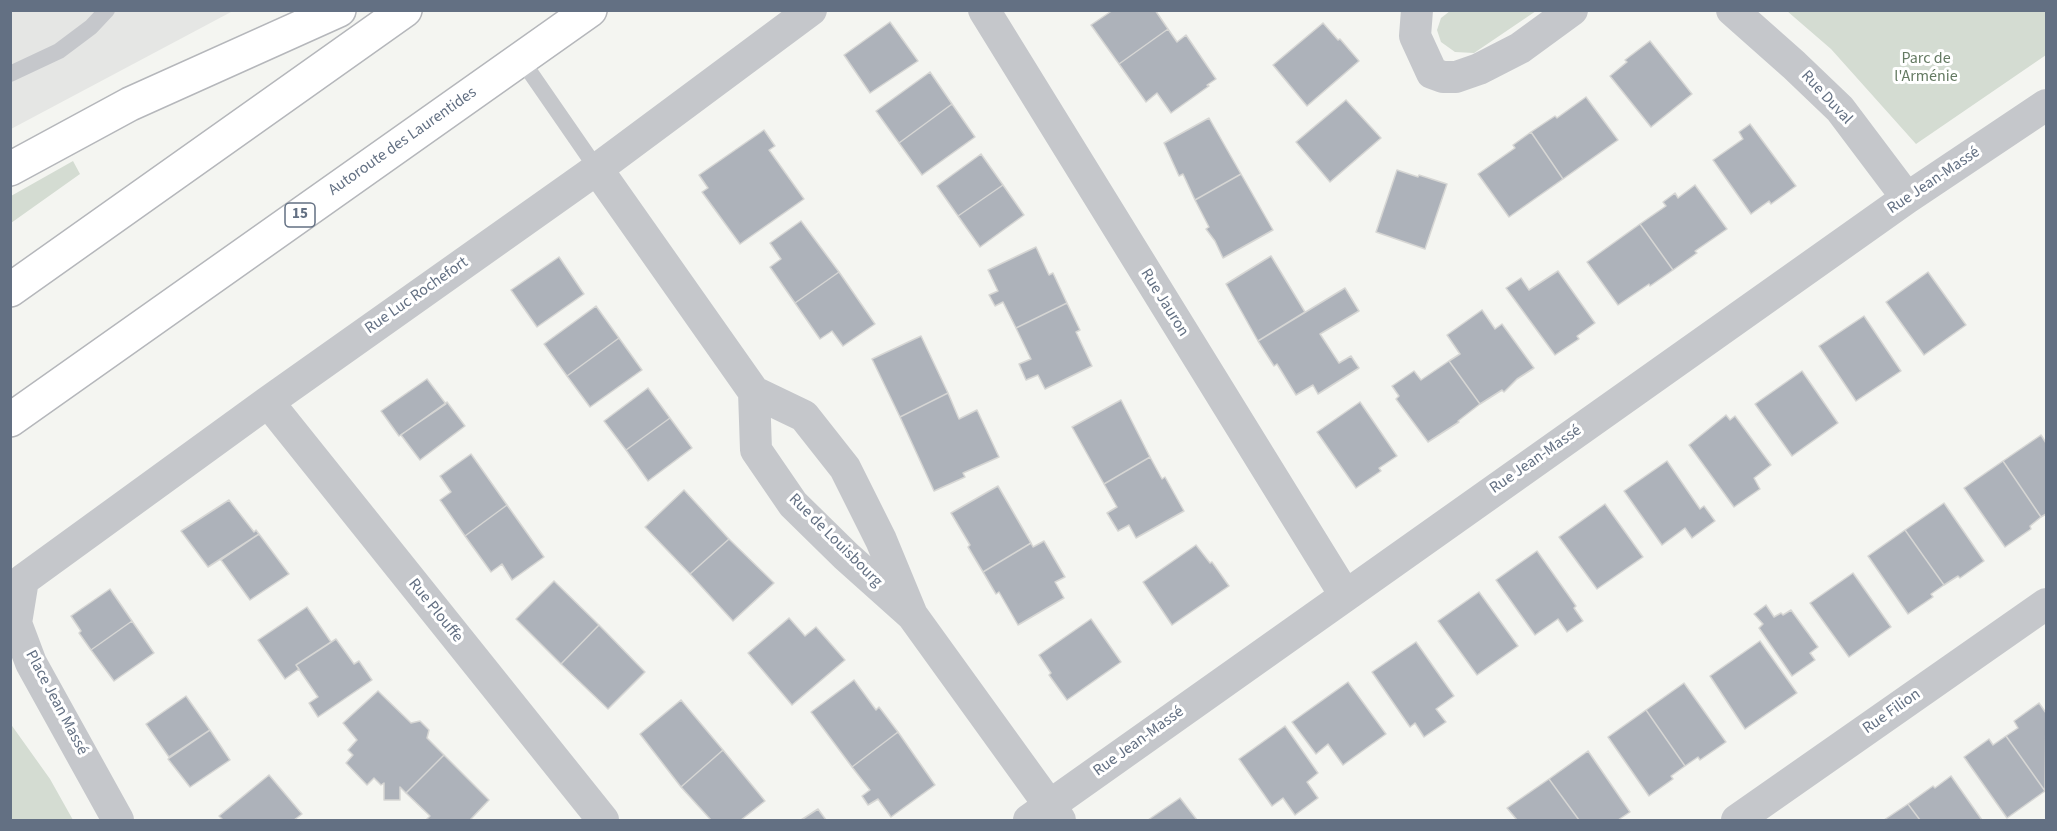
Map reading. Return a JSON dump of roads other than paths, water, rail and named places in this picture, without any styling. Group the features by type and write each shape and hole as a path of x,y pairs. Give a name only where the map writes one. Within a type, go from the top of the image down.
{"highway":[{"path":"10,169 130,104 339,10"},
{"path":"10,290 405,10"},
{"name":"Autoroute des Laurentides","path":"10,420 590,10"}],"street":[{"name":"Rue Luc Rochefort","path":"23,580 268,402 597,169 811,10"},
{"name":"Rue Jauron","path":"984,10 1345,595"},
{"path":"1417,10 1414,36 1432,74 1443,77 1456,77 1479,69 1520,48 1572,10"},
{"name":"Rue Duval","path":"1732,10 1794,64 1840,109 1907,198"},
{"name":"Rue Jean-Massé","path":"1046,816 1345,595 1907,198 2046,105"},
{"name":"Rue de Louisbourg","path":"597,169 754,392 804,416 845,468 881,540 912,615 1046,816"},
{"name":"Rue de Louisbourg","path":"754,392 756,450 793,504 846,556 912,615"},
{"name":"Rue Plouffe","path":"268,402 603,820"},
{"name":"Place Jean Massé","path":"23,580 16,623 31,663 118,820"},
{"name":"Rue Filion","path":"1737,820 2046,604"}],"lane":[{"path":"10,74 59,51 91,27 107,10"},
{"path":"521,59 597,169"}],"park label":[{"name":"Parc de l'Arménie","path":"1926,68"}]}
